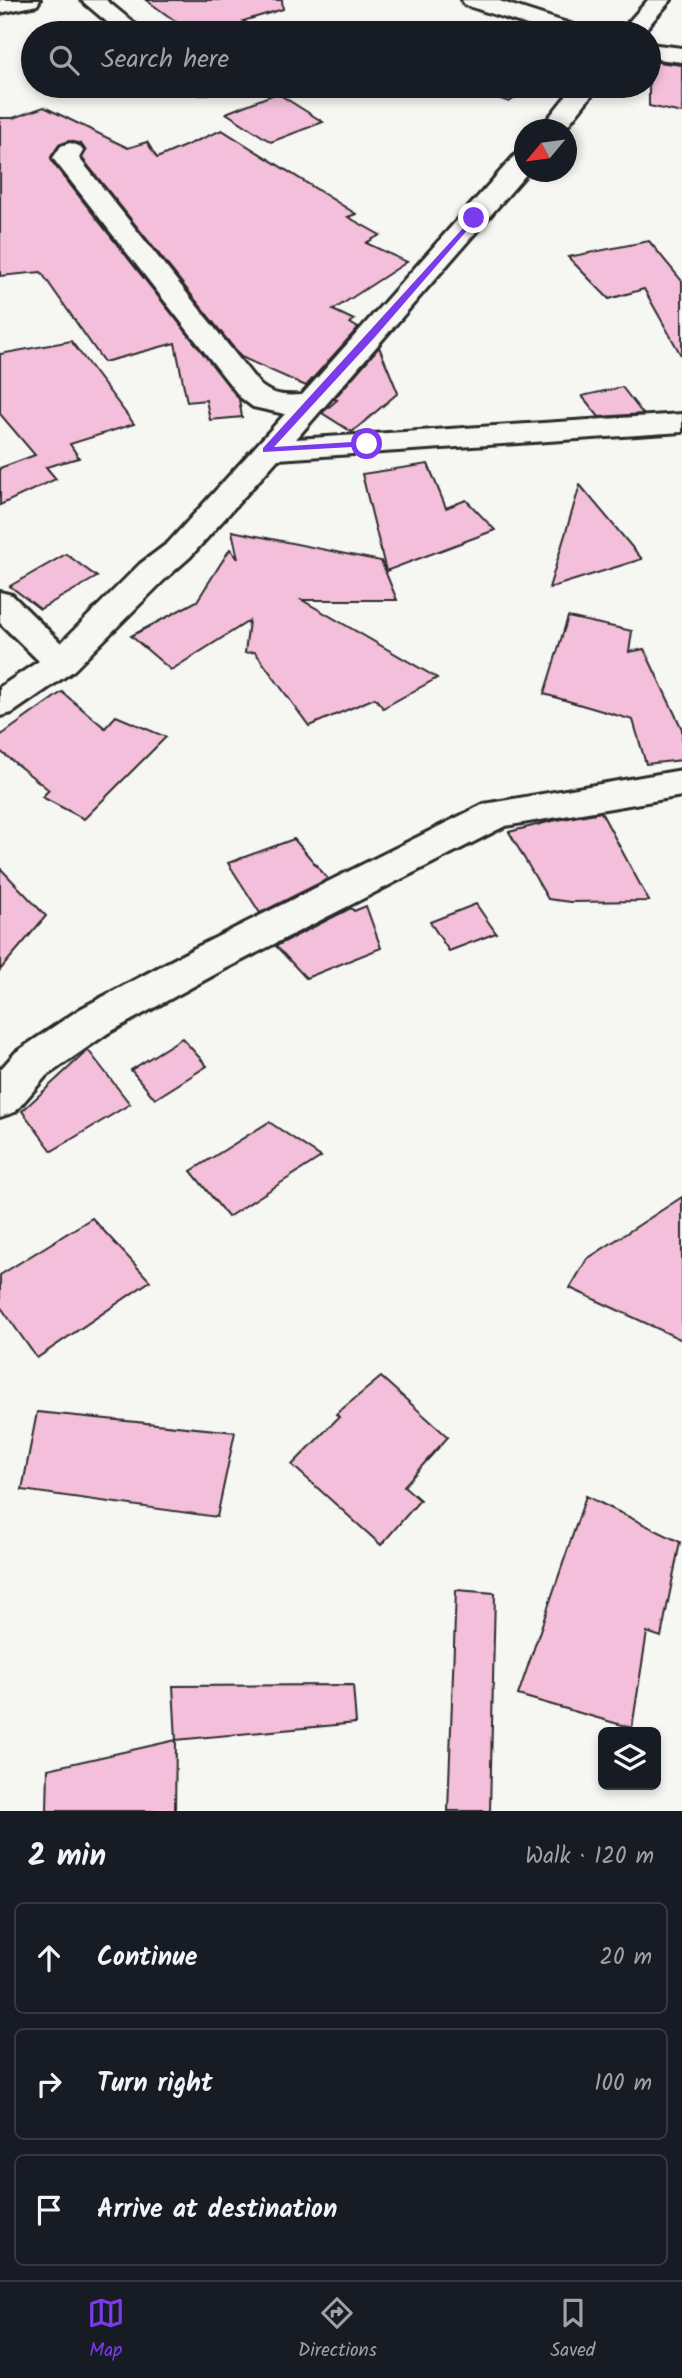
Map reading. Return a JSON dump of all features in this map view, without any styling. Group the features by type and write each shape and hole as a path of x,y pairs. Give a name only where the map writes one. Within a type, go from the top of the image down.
{"street":[{"path":"0,6 29,0"},
{"path":"92,0 119,21"},
{"path":"473,0 538,21"},
{"path":"641,21 660,0"},
{"path":"661,52 682,55"},
{"path":"560,119 577,98"},
{"path":"71,151 66,158 68,161 250,391 261,402 309,404"},
{"path":"0,704 61,663 152,572 179,550 514,171"},
{"path":"266,450 682,423"},
{"path":"0,603 61,663"},
{"path":"0,1099 31,1064 94,1021 209,959 497,814 682,783"}],"building":[{"path":"146,0 282,0 283,9 243,21 175,21"},
{"path":"661,62 682,65 682,113 649,106 649,98 661,98"},
{"path":"264,98 285,98 323,122 271,142 226,113"},
{"path":"498,98 515,98 509,102"},
{"path":"44,107 128,148 147,142 157,158 222,130 356,214 348,217 380,235 366,243 407,262 333,310 354,320 350,323 358,328 306,386 241,357 82,158 86,151 81,144 69,141 59,145 51,157 53,163 239,399 242,417 210,420 206,400 187,402 175,343 104,362 41,272 0,276 0,118 13,118"},
{"path":"649,241 682,281 682,357 644,289 609,299 568,257"},
{"path":"71,341 134,424 70,444 79,458 46,467 56,479 0,505 0,468 35,455 0,414 0,354"},
{"path":"379,347 398,393 352,432 322,413 337,400 334,399"},
{"path":"622,387 643,414 599,417 582,396"},
{"path":"428,464 446,508 466,500 495,530 386,571 362,474"},
{"path":"580,485 642,559 549,588"},
{"path":"232,531 381,561 397,600 302,600 437,678 383,708 375,698 309,726 255,652 245,653 249,621 171,670 131,636 197,601 230,549 238,559"},
{"path":"66,554 97,577 40,609 10,586"},
{"path":"568,617 632,631 629,652 644,649 682,729 682,760 646,764 633,720 544,694"},
{"path":"62,692 105,728 116,716 166,737 84,819 42,797 49,790 0,751 0,736"},
{"path":"601,812 649,901 570,902 548,899 509,832"},
{"path":"294,839 328,879 260,913 228,863"},
{"path":"0,868 46,916 0,970"},
{"path":"476,904 496,933 449,951 430,922"},
{"path":"366,906 381,948 306,978 276,946 351,908 354,911"},
{"path":"182,1038 207,1066 155,1099 131,1070"},
{"path":"88,1050 130,1104 52,1151 22,1111"},
{"path":"269,1122 321,1157 228,1217 191,1171"},
{"path":"682,1197 682,1340 570,1288 587,1259"},
{"path":"92,1218 150,1281 37,1358 0,1306 0,1275"},
{"path":"381,1377 448,1437 404,1486 420,1500 381,1545 292,1465 339,1417 336,1414"},
{"path":"37,1412 235,1432 217,1517 22,1490"},
{"path":"586,1496 680,1542 661,1637 647,1632 632,1727 518,1695"},
{"path":"456,1590 495,1593 490,1811 448,1811"},
{"path":"353,1685 356,1723 176,1740 173,1686"},
{"path":"176,1740 175,1811 47,1811 48,1769"}],"route":[{"path":"367,444 266,450 372,335 474,218"}]}
